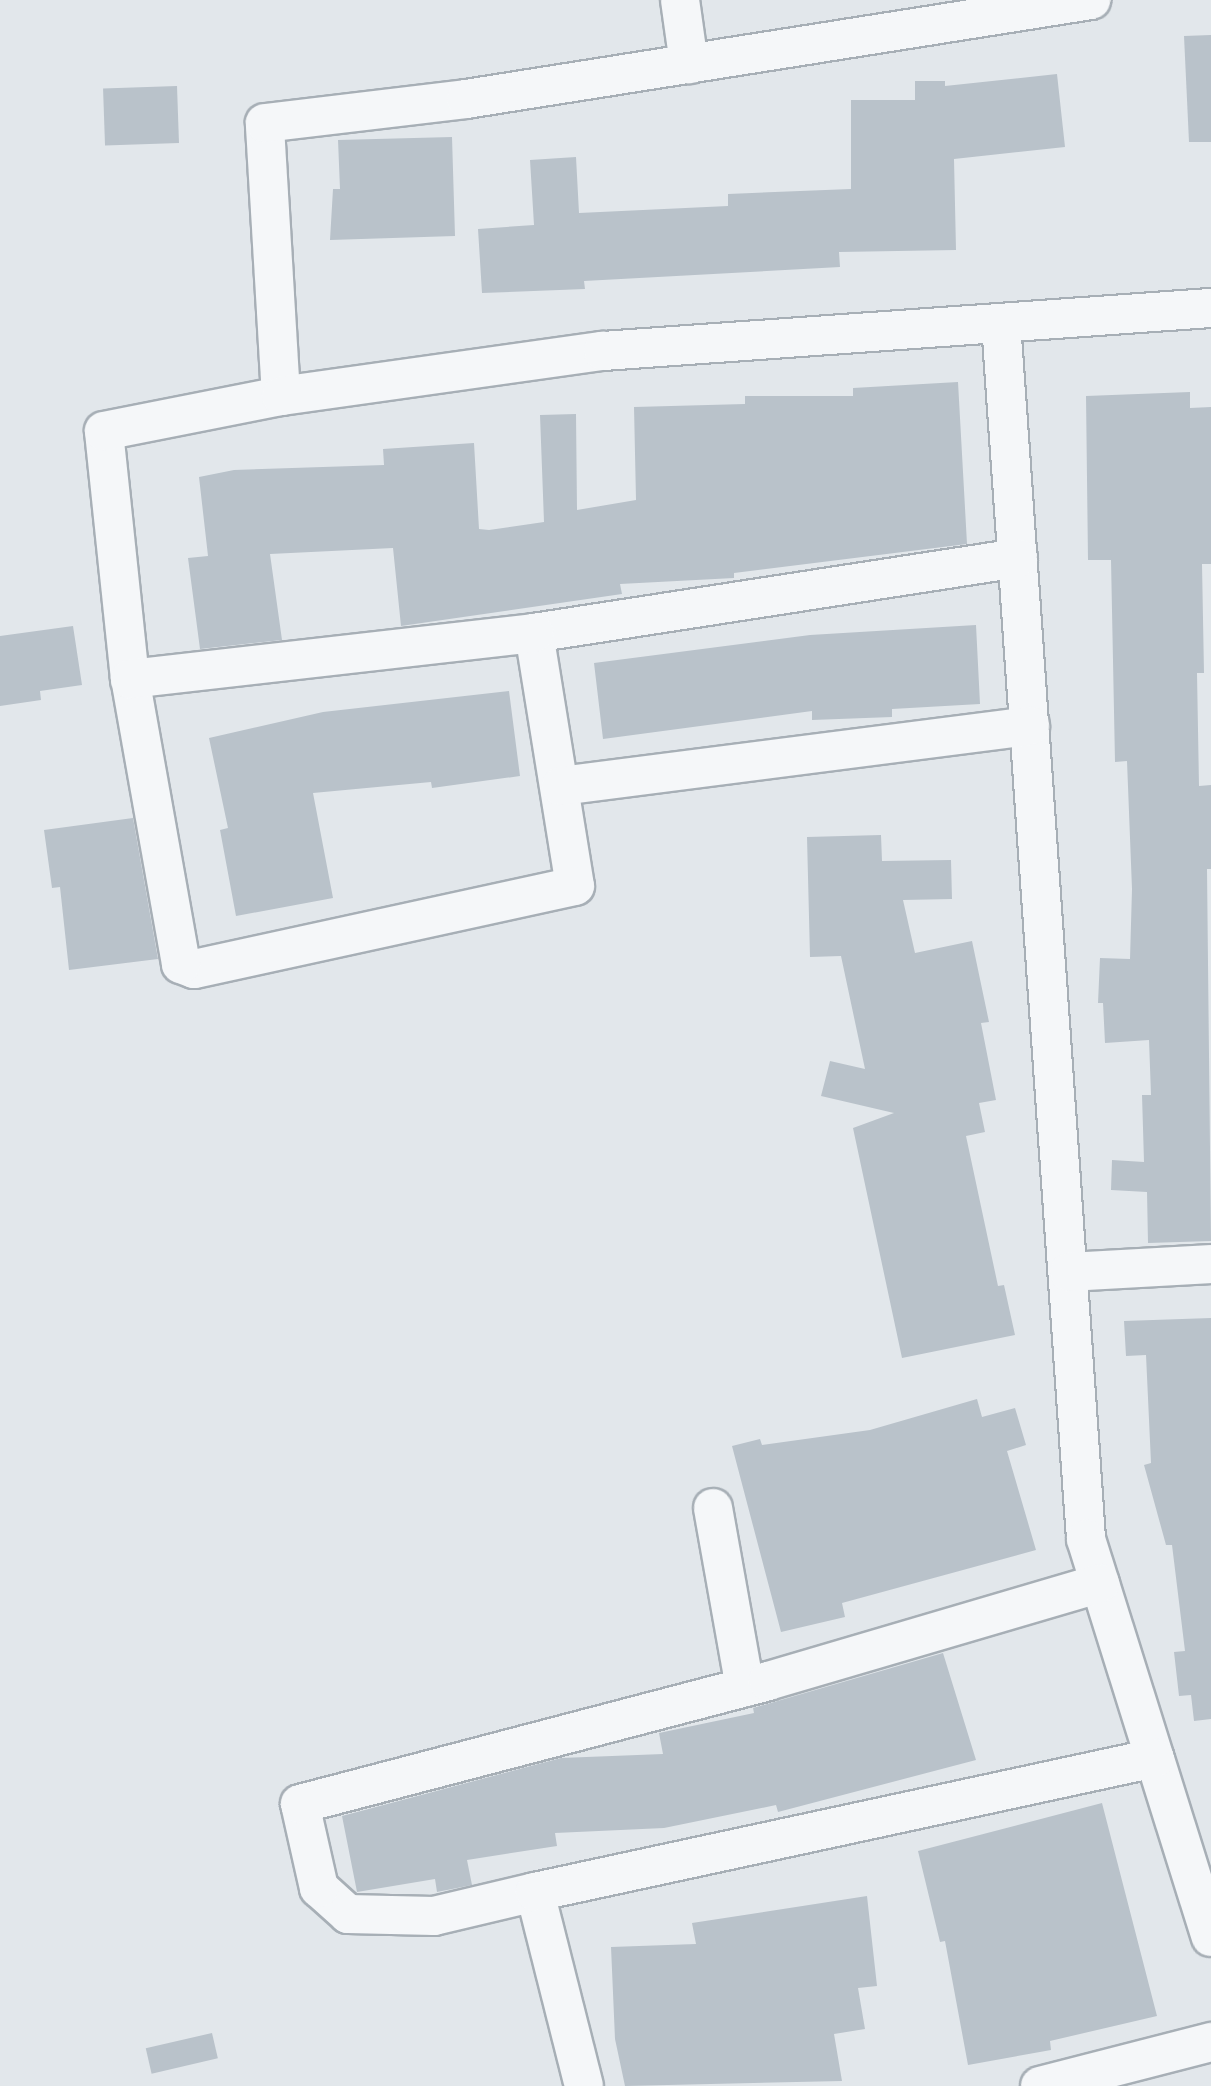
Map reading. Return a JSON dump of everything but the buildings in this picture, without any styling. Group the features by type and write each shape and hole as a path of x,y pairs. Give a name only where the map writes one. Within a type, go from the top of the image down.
{"street":[{"path":"680,0 689,64"},
{"path":"281,396 265,123 689,64 1091,0"},
{"path":"534,633 561,786 575,886 186,968 176,953 130,679 104,431 281,396 603,351 1211,308"},
{"path":"1002,323 1086,1539 1211,1937"},
{"path":"130,679 534,633 1018,558"},
{"path":"561,786 1030,726"},
{"path":"1069,1272 1211,1264"},
{"path":"713,1508 745,1687"},
{"path":"1100,1583 745,1687 300,1804 319,1888 348,1914 434,1916 1155,1758"},
{"path":"536,1892 584,2086"},
{"path":"1040,2086 1211,2042"}]}
